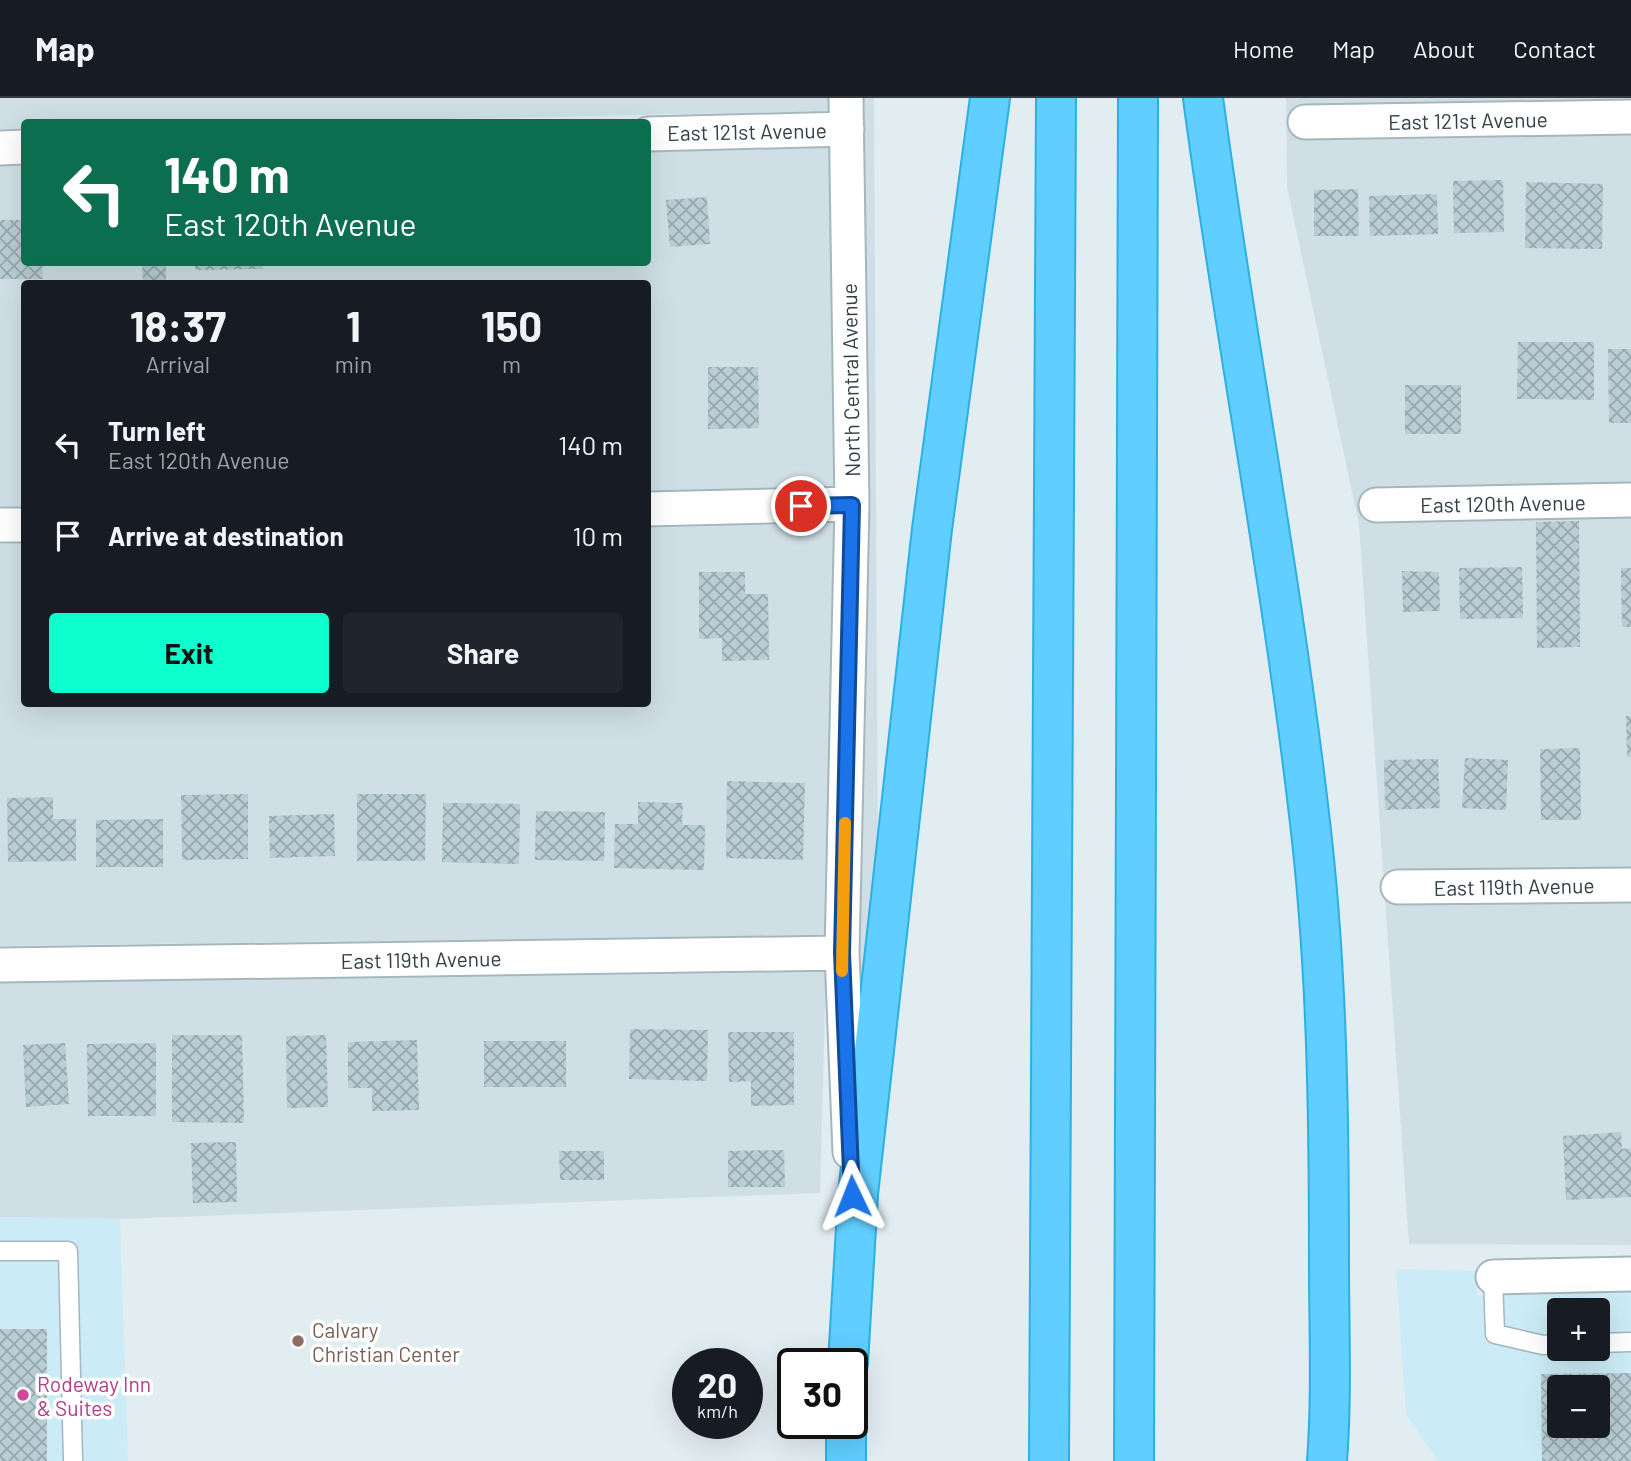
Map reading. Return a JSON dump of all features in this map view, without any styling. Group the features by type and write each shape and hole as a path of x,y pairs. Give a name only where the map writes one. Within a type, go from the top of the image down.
{"highway":[{"path":"849,1348 854,1250 932,529 990,98"},
{"path":"1049,1461 1056,98"},
{"path":"1133,1461 1138,98"},
{"path":"1203,98 1223,252 1295,705 1316,876 1327,1074 1333,1450"}],"street":[{"name":"North Central Avenue","path":"846,114 852,505 842,953 854,1250"},
{"name":"East 121st Avenue","path":"651,134 846,114"},
{"name":"East 121st Avenue","path":"1305,122 1631,117"},
{"path":"0,148 21,147"},
{"name":"East 120th Avenue","path":"1376,505 1631,500"},
{"path":"651,509 852,505"},
{"path":"0,526 21,525"},
{"name":"East 119th Avenue","path":"1398,887 1631,885"},
{"name":"East 119th Avenue","path":"0,965 842,953"},
{"path":"1493,1277 1631,1274"}],"lane":[{"path":"0,1251 68,1251 73,1461"},
{"path":"1493,1277 1495,1334 1547,1345"},
{"path":"1610,1343 1631,1342"}],"shaded area":[{"path":"0,98 829,98 830,111 445,119 21,119 21,128 0,129"},
{"path":"863,98 874,98 878,874 861,1019 858,953 869,523"},
{"path":"1286,98 1631,98 1631,1245 1409,1244 1359,525 1287,187"},
{"path":"831,148 835,486 651,491 651,280 21,280 21,506 0,507 0,166 21,166 21,266 651,266 651,152"},
{"path":"835,523 826,935 0,946 0,544 21,543 21,707 651,707 651,528"},
{"path":"826,972 820,1193 120,1219 0,1217 0,983"},
{"path":"0,1217 120,1219 128,1461 0,1461"},
{"path":"1396,1269 1476,1271 1477,1296 1631,1292 1631,1461 1438,1461 1406,1415"}],"building":[{"path":"1503,180 1504,232 1454,233 1453,181"},
{"path":"1526,182 1603,184 1602,249 1525,248"},
{"path":"1358,189 1359,236 1314,236 1314,190"},
{"path":"1437,194 1438,234 1370,236 1369,196"},
{"path":"707,197 710,244 670,247 666,200"},
{"path":"0,220 21,220 21,266 42,266 43,279 0,279"},
{"path":"142,266 166,266 166,280 143,280"},
{"path":"195,266 263,266 263,269 195,270"},
{"path":"1518,342 1594,342 1594,400 1517,399"},
{"path":"1608,349 1631,349 1631,423 1609,423"},
{"path":"708,367 758,367 759,428 708,429"},
{"path":"1405,385 1461,385 1461,434 1405,434"},
{"path":"1579,521 1580,647 1537,648 1536,522"},
{"path":"1522,567 1523,618 1460,619 1459,568"},
{"path":"1621,568 1631,568 1631,627 1622,627"},
{"path":"1402,571 1439,572 1440,611 1403,612"},
{"path":"699,572 745,572 745,594 768,594 769,660 722,661 722,638 699,639"},
{"path":"1626,716 1631,716 1631,757 1627,757"},
{"path":"1580,748 1581,820 1541,820 1540,749"},
{"path":"1465,758 1508,760 1506,810 1462,808"},
{"path":"1438,759 1440,808 1385,810 1384,760"},
{"path":"727,781 805,783 803,860 726,858"},
{"path":"248,794 248,859 182,860 181,795"},
{"path":"357,794 426,794 425,861 357,861"},
{"path":"53,797 53,819 76,819 76,861 8,862 7,798"},
{"path":"638,802 683,803 682,825 705,825 704,870 614,868 615,824 638,824"},
{"path":"443,803 520,804 519,864 442,862"},
{"path":"536,811 605,812 604,861 535,860"},
{"path":"334,814 335,856 270,858 269,816"},
{"path":"163,819 163,867 96,867 96,820"},
{"path":"630,1029 708,1030 707,1081 629,1079"},
{"path":"728,1032 794,1032 794,1105 751,1106 751,1081 729,1082"},
{"path":"172,1035 242,1035 244,1123 172,1122"},
{"path":"326,1035 328,1107 287,1108 286,1036"},
{"path":"417,1040 419,1110 372,1111 372,1088 348,1088 348,1042"},
{"path":"484,1041 566,1041 566,1087 484,1087"},
{"path":"65,1043 69,1104 26,1107 23,1045"},
{"path":"156,1043 156,1116 88,1116 87,1044"},
{"path":"1621,1132 1622,1149 1631,1148 1631,1197 1566,1200 1563,1136"},
{"path":"236,1142 237,1202 193,1203 191,1143"},
{"path":"784,1150 785,1187 728,1187 728,1151"},
{"path":"559,1151 604,1151 604,1180 560,1180"},
{"name":"Rodeway Inn & Suites","path":"0,1329 47,1329 47,1461 0,1461"},
{"path":"1631,1373 1631,1461 1542,1461 1541,1374"}],"slow traffic":[{"path":"842,971 845,823"}],"place":[{"name":"Calvary Christian Center","path":"298,1341"},
{"name":"Rodeway Inn & Suites","path":"23,1395"}],"route":[{"path":"801,506 852,505 842,953 852,1196"}]}
